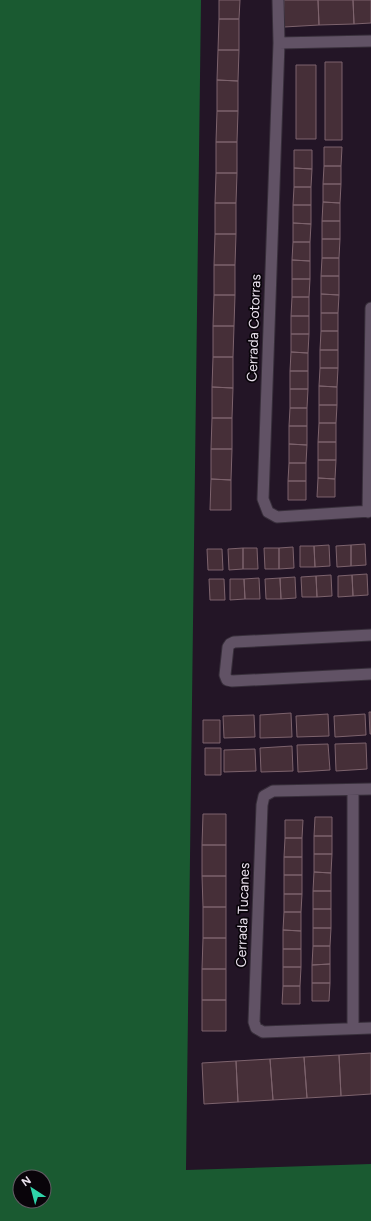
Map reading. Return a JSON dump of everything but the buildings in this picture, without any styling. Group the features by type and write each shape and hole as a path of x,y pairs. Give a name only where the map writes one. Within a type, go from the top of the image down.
{"street":[{"name":"Cerrada Cotorras","path":"278,0 279,43 263,499 268,512 277,517 370,512 371,308"},
{"path":"279,43 371,41"},
{"path":"371,636 234,642 228,647 225,675 227,680 232,681 371,674"},
{"name":"Cerrada Tucanes","path":"371,789 273,791 264,796 262,804 254,1022 256,1028 263,1032 371,1028"},
{"path":"353,790 353,1028"}],"green space":[{"path":"0,0 201,0 186,1170 371,1164 371,1221 0,1221"}]}
